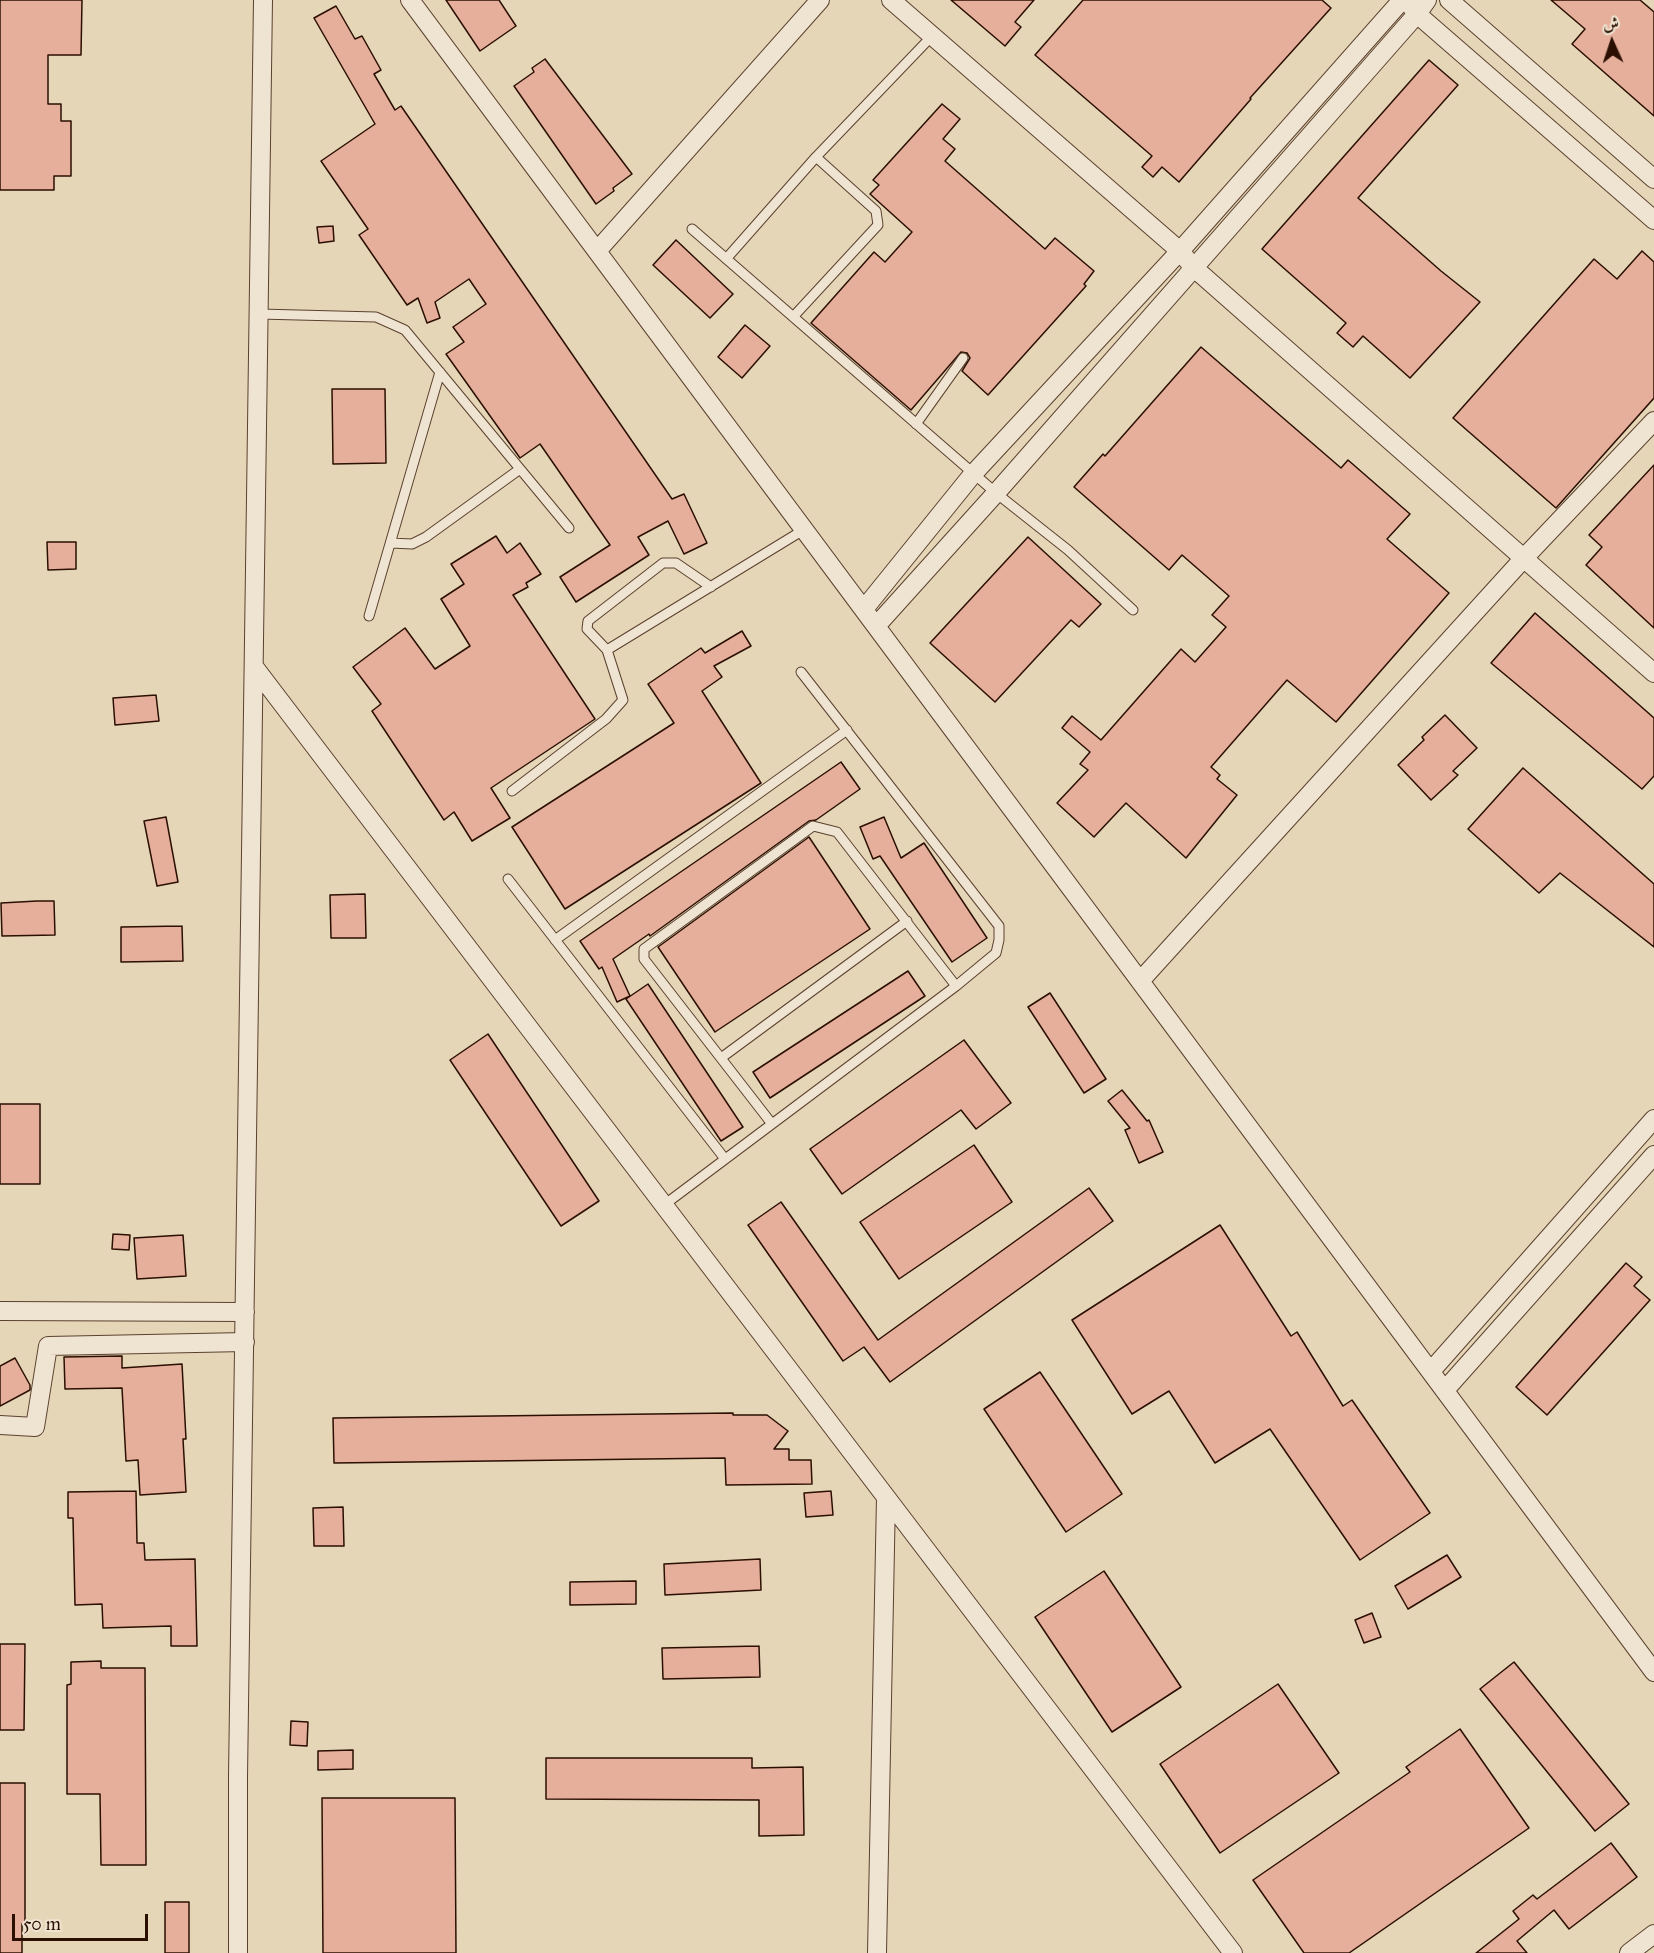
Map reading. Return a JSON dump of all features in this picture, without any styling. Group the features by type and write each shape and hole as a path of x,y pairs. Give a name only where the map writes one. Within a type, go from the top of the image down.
{"street":[{"path":"410,0 1654,1672"},
{"path":"597,251 820,0"},
{"path":"891,0 1180,251 1193,267 1654,673"},
{"path":"1449,0 1654,179"},
{"path":"238,1953 238,1777 259,314 266,3"},
{"path":"1413,3 1654,220"},
{"path":"864,609 974,474 1413,3"},
{"path":"877,625 996,493 1193,267 1413,3"},
{"path":"1141,980 1524,558 1654,421"},
{"path":"255,668 1233,1953"},
{"path":"1431,1371 1654,1119"},
{"path":"1445,1390 1654,1155"},
{"path":"0,1311 245,1312"},
{"path":"0,1425 35,1427 48,1346 245,1342"},
{"path":"877,1953 886,1497"},
{"path":"1629,1953 1654,1934"}],"lane":[{"path":"726,259 816,157 932,36"},
{"path":"793,317 878,225 876,211 816,157"},
{"path":"692,230 996,493 1068,550 1133,610"},
{"path":"259,314 376,317 405,330 569,528"},
{"path":"916,424 963,358"},
{"path":"369,616 440,372"},
{"path":"391,543 412,544 426,537 520,469"},
{"path":"607,650 805,529"},
{"path":"512,791 606,719 623,700 607,650 587,629 588,621 663,563 676,563 711,587"},
{"path":"664,1205 956,986 996,953 999,926 801,672"},
{"path":"555,940 847,730"},
{"path":"772,1124 644,959 644,949 813,826 837,832 956,986"},
{"path":"508,879 725,1159"},
{"path":"721,1058 907,921"}],"building":[{"path":"0,0 82,0 81,55 48,55 48,104 61,104 61,121 71,121 71,176 54,176 54,190 0,190"},
{"path":"446,0 499,0 516,26 480,51"},
{"path":"951,0 1034,0 1015,22 1021,27 1005,46"},
{"path":"1083,0 1322,0 1331,8 1179,182 1162,167 1153,177 1142,167 1152,156 1035,55"},
{"path":"1551,0 1640,0 1654,12 1654,116 1572,44 1585,29"},
{"path":"336,6 355,39 362,36 381,70 374,74 395,110 401,106 672,499 684,494 707,543 684,554 668,521 638,537 649,555 576,602 560,577 610,545 540,444 520,458 446,354 464,342 453,327 486,304 469,279 435,302 440,318 427,323 418,298 407,305 359,235 368,229 321,161 375,124 314,18"},
{"path":"545,59 632,174 596,204 514,86 534,72 532,68"},
{"path":"1429,60 1458,85 1358,198 1480,302 1410,378 1363,336 1353,347 1337,333 1346,323 1262,249"},
{"path":"942,104 960,119 943,139 955,149 945,161 1045,249 1055,238 1094,271 1084,284 1086,286 988,395 962,371 970,358 967,353 961,352 911,410 811,323 874,252 885,262 912,232 870,194 879,185 873,180"},
{"path":"333,226 334,241 319,243 317,227"},
{"path":"676,240 733,294 710,318 653,265"},
{"path":"1642,251 1654,262 1654,398 1556,508 1453,418 1594,259 1617,279"},
{"path":"745,325 770,346 742,378 718,357"},
{"path":"1201,347 1341,468 1348,460 1410,514 1387,539 1449,593 1336,722 1287,680 1211,767 1220,775 1217,779 1237,795 1186,858 1126,803 1094,837 1057,803 1088,770 1080,764 1090,752 1062,728 1072,716 1101,740 1181,649 1195,662 1226,627 1212,615 1229,596 1182,555 1169,570 1074,487 1103,454 1105,456"},
{"path":"332,389 385,389 386,463 333,464"},
{"path":"1654,465 1654,628 1586,565 1602,547 1589,535"},
{"path":"496,536 507,553 520,543 541,574 526,583 528,587 513,595 595,719 491,788 510,818 472,841 454,812 444,820 372,711 381,704 353,667 405,628 435,669 470,646 441,599 464,584 451,564"},
{"path":"1028,537 1101,604 1079,627 1071,620 995,702 930,643"},
{"path":"47,542 76,542 76,569 48,570"},
{"path":"1535,613 1654,718 1654,776 1642,789 1491,663"},
{"path":"742,631 751,646 714,666 722,677 702,691 761,783 565,909 512,827 674,723 648,684 701,648 705,653"},
{"path":"156,695 159,721 115,725 113,698"},
{"path":"1445,715 1477,748 1453,771 1458,775 1431,800 1398,765 1424,740 1422,737"},
{"path":"841,762 860,789 816,820 809,821 650,936 649,934 613,959 630,996 617,1002 602,967 599,969 580,941"},
{"path":"1523,768 1654,884 1654,947 1560,873 1539,893 1468,829"},
{"path":"166,817 178,882 157,886 144,821"},
{"path":"884,817 901,858 924,843 987,938 952,962 880,856 873,859 860,827"},
{"path":"809,837 870,929 715,1032 658,947"},
{"path":"365,894 366,938 331,938 330,895"},
{"path":"54,901 55,935 2,936 1,903"},
{"path":"182,926 183,961 121,962 121,927"},
{"path":"908,971 925,996 770,1098 753,1072"},
{"path":"648,984 743,1127 721,1141 626,999"},
{"path":"1050,993 1106,1079 1084,1093 1028,1007"},
{"path":"488,1034 599,1201 561,1226 450,1060"},
{"path":"964,1040 1011,1103 976,1129 961,1110 842,1194 810,1149"},
{"path":"1122,1090 1147,1121 1149,1120 1163,1152 1139,1163 1125,1130 1130,1128 1108,1101"},
{"path":"0,1104 40,1104 40,1184 0,1184"},
{"path":"974,1145 1012,1202 899,1279 860,1222"},
{"path":"1089,1188 1113,1221 890,1382 864,1347 843,1361 748,1225 781,1202 878,1340"},
{"path":"1220,1225 1291,1336 1297,1332 1343,1406 1352,1400 1430,1513 1360,1560 1270,1429 1215,1463 1169,1391 1132,1414 1072,1320"},
{"path":"113,1234 130,1235 129,1250 112,1249"},
{"path":"183,1235 186,1276 137,1279 134,1238"},
{"path":"1626,1263 1642,1277 1634,1286 1650,1300 1547,1415 1516,1387"},
{"path":"122,1356 122,1368 182,1364 186,1492 140,1495 138,1460 126,1461 122,1388 65,1389 64,1357"},
{"path":"15,1358 30,1385 30,1390 0,1406 0,1366"},
{"path":"1040,1372 1122,1494 1066,1532 984,1409"},
{"path":"733,1413 733,1415 767,1415 788,1431 774,1449 789,1449 789,1460 811,1460 812,1484 726,1485 725,1458 334,1463 333,1418"},
{"path":"136,1491 137,1543 144,1543 145,1560 195,1559 197,1646 171,1646 171,1626 103,1628 102,1604 75,1605 73,1518 68,1518 68,1492"},
{"path":"831,1491 833,1515 806,1517 804,1493"},
{"path":"343,1507 344,1546 314,1546 313,1508"},
{"path":"1447,1555 1461,1577 1408,1609 1395,1586"},
{"path":"760,1559 761,1590 665,1595 664,1564"},
{"path":"1104,1571 1181,1687 1112,1732 1035,1617"},
{"path":"636,1581 636,1604 570,1605 570,1582"},
{"path":"1372,1613 1381,1637 1364,1643 1355,1620"},
{"path":"0,1644 25,1644 24,1730 0,1730"},
{"path":"759,1646 760,1677 663,1679 662,1648"},
{"path":"101,1661 101,1668 145,1668 146,1865 101,1865 100,1794 67,1794 67,1685 71,1684 71,1662"},
{"path":"1514,1662 1629,1804 1595,1831 1480,1689"},
{"path":"1278,1684 1339,1773 1220,1853 1160,1764"},
{"path":"291,1721 308,1722 307,1746 290,1745"},
{"path":"1460,1729 1529,1828 1349,1953 1304,1953 1253,1880 1410,1772 1406,1767"},
{"path":"353,1750 353,1769 318,1770 318,1751"},
{"path":"546,1758 752,1758 752,1768 803,1767 804,1835 759,1836 759,1800 546,1799"},
{"path":"0,1783 25,1783 25,1924 22,1924 22,1953 0,1953"},
{"path":"322,1798 455,1798 456,1953 323,1953"},
{"path":"1611,1843 1637,1877 1569,1929 1554,1910 1517,1941 1527,1953 1476,1953 1519,1919 1513,1911 1533,1895 1537,1899"},
{"path":"165,1902 189,1902 189,1953 165,1953"}]}
